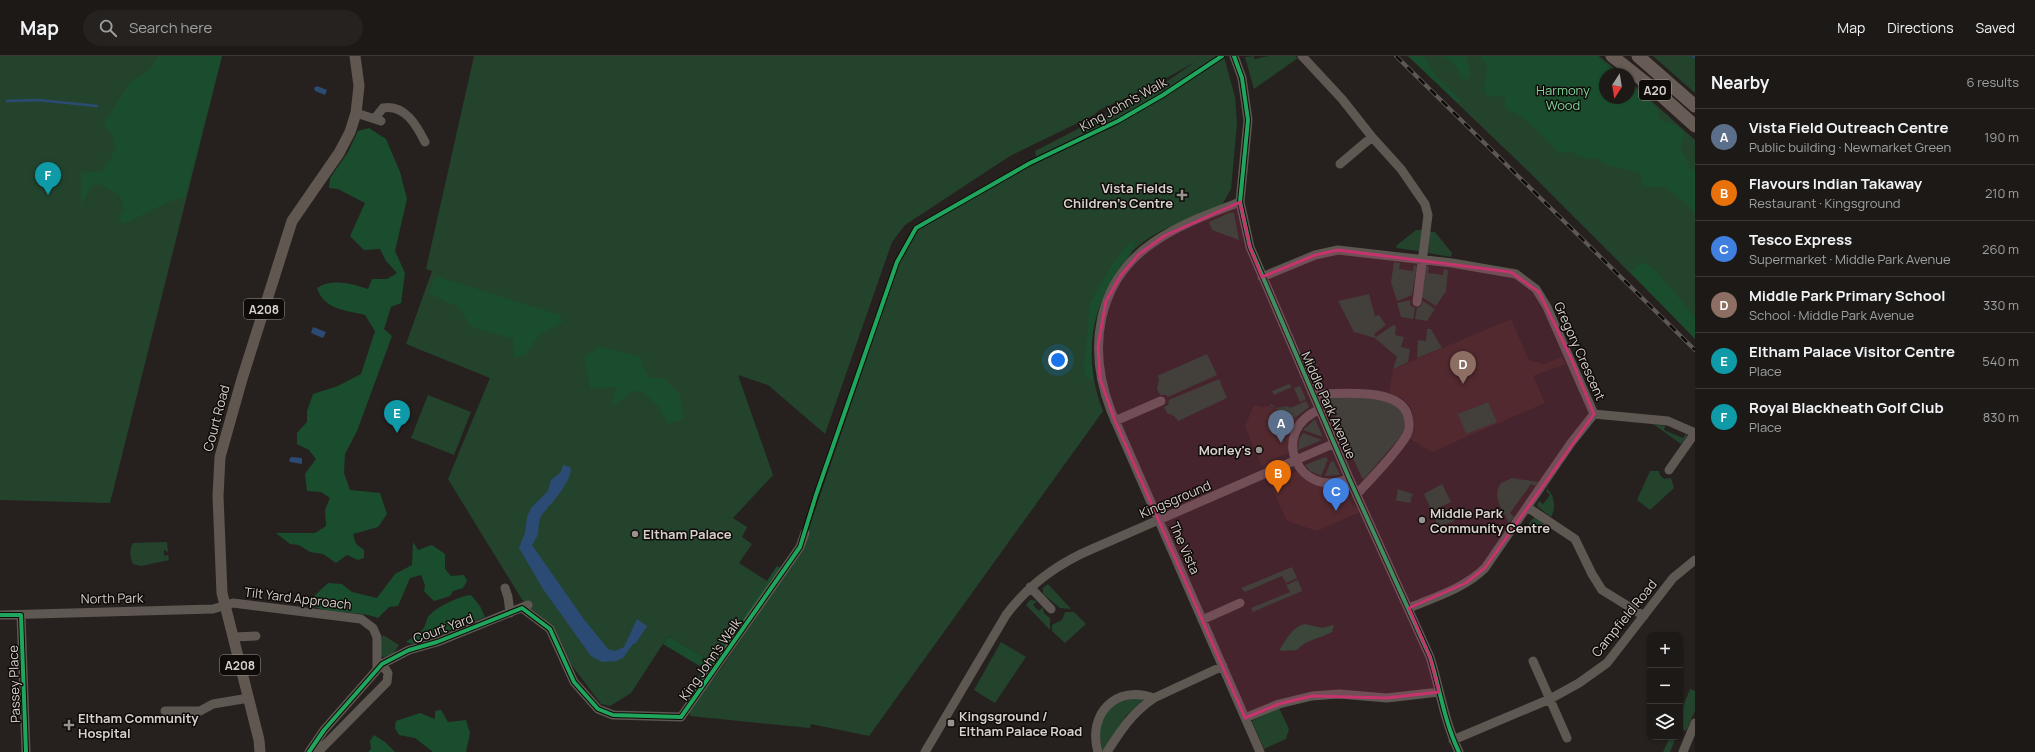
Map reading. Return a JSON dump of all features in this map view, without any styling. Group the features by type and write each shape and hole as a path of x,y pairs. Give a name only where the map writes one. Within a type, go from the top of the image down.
{"highway":[{"name":"A20","path":"1612,56 1655,90 1695,126"},
{"name":"A20","path":"1638,56 1695,106"}],"main road":[{"name":"Court Road","path":"260,752 259,740 234,638 223,605 219,559 218,474 227,430 292,221 339,153 350,132 356,113 359,86 355,56"}],"street":[{"name":"Middle Park Avenue","path":"1235,56 1242,78 1248,120 1240,202 1250,247 1349,478 1430,657 1442,709 1458,752"},
{"path":"1302,56 1342,99 1372,137 1401,169 1425,204 1428,214 1417,302"},
{"path":"356,113 378,120 383,108 391,108 401,111 414,122 425,142"},
{"path":"1340,164 1372,137"},
{"name":"The Vista","path":"1240,202 1192,222 1153,243 1130,264 1111,290 1101,318 1098,358 1100,379 1115,421 1260,752"},
{"name":"Gregory Crescent","path":"1262,277 1311,257 1338,250 1507,271 1528,281 1539,292 1547,307 1594,414 1571,443 1485,568 1466,583 1409,608"},
{"name":"Middle Park Avenue","path":"1314,394 1385,396 1399,403 1407,413 1409,425 1405,438 1357,494"},
{"path":"1115,421 1161,401"},
{"path":"1320,409 1303,420 1295,430 1292,445 1295,461 1304,473 1316,480 1330,482 1349,478"},
{"path":"1594,414 1668,420 1695,433 1669,470"},
{"name":"Kingsground","path":"925,752 1006,615 1018,599 1030,587 1058,566 1075,556 1335,443"},
{"path":"1527,507 1575,539 1592,574 1602,590 1644,616"},
{"name":"King John's Walk","path":"525,606 550,630 574,682 598,709 613,715 681,717 800,547 805,533"},
{"name":"Campfield Road","path":"1453,740 1550,699 1579,683 1607,664 1672,578 1695,560"},
{"path":"1030,587 1052,609"},
{"path":"505,588 510,613"},
{"name":"Tilt Yard Approach","path":"223,605 233,603 361,619 373,628 377,638 379,666 388,673 387,682 314,751"},
{"path":"1202,620 1240,603"},
{"name":"North Park","path":"0,615 213,609 223,605"},
{"name":"Court Yard","path":"314,751 324,730 379,666 408,650 437,642 525,606"},
{"name":"Passey Place","path":"21,614 26,752"},
{"path":"234,638 256,636"},
{"path":"1534,661 1567,738"},
{"path":"1107,752 1133,713 1154,698 1223,666"},
{"path":"1245,718 1279,704 1312,696 1328,694 1387,698 1439,692"},
{"path":"1098,752 1095,740 1095,729 1098,717 1104,708 1122,696 1143,694 1154,698"},
{"path":"165,711 200,711 213,704 248,698"},
{"path":"1683,752 1695,723"}],"highlighted area":[{"path":"1240,202 1250,247 1262,277 1315,255 1338,250 1511,272 1539,292 1571,358 1594,414 1485,568 1466,583 1409,608 1430,657 1439,692 1387,698 1312,696 1279,704 1245,718 1115,421 1100,379 1098,346 1106,301 1121,275 1139,254 1164,236"}],"shaded area":[{"path":"1511,319 1529,360 1544,364 1562,357 1566,364 1533,376 1545,403 1432,452 1410,439 1415,425 1411,407 1402,398 1389,393 1393,369"},
{"path":"1254,405 1263,407 1269,406 1300,419 1288,453 1270,460 1265,469 1261,465 1245,426"},
{"path":"1298,471 1341,484 1344,486 1352,505 1358,508 1360,512 1317,531 1287,521 1267,478 1270,477 1278,479"}],"green space":[{"path":"0,56 222,56 110,503 0,500"},
{"path":"158,56 222,56 185,197 166,203 123,224 118,218 125,211 120,195 99,184 91,187 81,206 81,172 102,172 116,148 111,132 103,126 129,83 150,70"},
{"path":"474,56 1217,56 1210,61 1210,67 1224,57 1235,97 1237,124 1231,189 1222,205 1175,224 1149,238 1130,254 1115,272 1104,293 1096,316 1092,340 1092,364 1096,388 1103,411 869,736 811,724 810,728 690,716 689,711 721,669 802,549 900,259 904,249 918,230 1037,162 1035,151 1159,87 1195,62 1152,86 1099,110 1094,115 1010,156 905,225 892,242 825,434 768,385 738,375 773,475 733,518 747,527 742,537 752,544 739,563 767,581 712,662 668,636 631,693 610,706 601,704 521,598 448,479 490,378 406,344 432,271 426,269"},
{"path":"1254,56 1254,59 1269,56 1295,56 1298,58 1254,89 1245,57"},
{"path":"1408,56 1599,56 1614,68 1599,68 1599,104 1635,104 1635,86 1695,140 1695,338 1528,171"},
{"path":"1408,56 1424,56 1436,76 1461,101 1458,103"},
{"path":"1442,56 1466,56 1470,68 1469,79 1462,79 1455,65 1446,57"},
{"name":"Harmony Wood","path":"1480,56 1597,56 1610,68 1599,68 1599,104 1635,104 1635,90 1643,99 1656,107 1661,121 1676,125 1684,133 1681,149 1690,168 1695,171 1695,214 1690,207 1665,187 1648,187 1643,185 1641,173 1605,164 1595,157 1590,160 1571,152 1558,153 1551,144 1532,126 1517,114 1506,108 1504,96 1491,97 1486,95 1484,92 1487,65"},
{"path":"1653,56 1695,56 1695,93"},
{"path":"369,128 386,139 400,172 407,199 395,251 405,273 401,303 391,307 384,329 392,336 357,431 345,454 344,473 350,490 380,493 387,514 378,527 353,534 356,544 364,550 364,558 358,560 347,555 336,563 323,554 310,552 299,545 290,544 276,533 315,533 326,526 325,510 330,498 321,492 307,491 305,474 316,459 309,450 297,444 297,433 307,422 307,411 313,394 338,386 361,374 375,331 365,315 336,308 330,305 320,295 317,288 329,283 342,283 368,289 372,279 387,279 397,273 386,261 380,249 364,250 350,236 365,203 338,189 329,188 330,178 348,152 358,131"},
{"path":"1229,213 1234,213 1239,240 1212,230 1209,222"},
{"path":"1416,230 1422,230 1419,251 1396,248 1397,245"},
{"path":"1430,232 1435,232 1452,253 1451,257 1428,253"},
{"path":"1131,242 1135,243 1134,247 1128,258 1117,271 1098,310 1092,338 1091,352 1094,381 1086,377 1084,367 1090,303 1113,263"},
{"path":"1394,262 1400,263 1399,269 1413,271 1414,265 1417,266 1412,295 1397,301 1391,282"},
{"path":"1643,262 1655,270 1695,317 1695,339 1630,272"},
{"path":"1424,266 1429,266 1428,273 1443,275 1444,269 1448,270 1446,291 1436,306 1420,296"},
{"path":"435,276 560,315 563,322 539,335 526,355 514,357 513,339 470,326 459,307 429,294"},
{"path":"1369,294 1375,316 1379,315 1386,325 1374,334 1376,337 1393,325 1396,326 1395,335 1404,337 1401,347 1410,349 1408,362 1393,369 1397,357 1375,338 1354,332 1338,301"},
{"path":"1410,300 1410,305 1415,308 1413,319 1401,317 1397,303"},
{"path":"1423,301 1435,309 1427,321 1415,319 1417,308 1421,306"},
{"path":"1427,329 1431,329 1442,348 1417,358 1418,340 1426,341"},
{"path":"600,347 640,357 649,378 663,378 680,395 683,419 668,424 658,406 643,392 632,391 614,406 612,399 617,387 590,388 585,356"},
{"path":"1207,354 1217,375 1168,397 1166,395 1160,395 1157,389 1159,379 1157,376"},
{"path":"1219,379 1227,398 1178,421 1174,416 1167,413 1164,407 1168,405 1169,400"},
{"path":"1289,384 1292,387 1274,395 1272,391"},
{"path":"1300,386 1306,399 1300,402 1294,388"},
{"path":"428,395 471,412 454,455 411,438"},
{"path":"1327,397 1351,397 1380,400 1392,404 1401,411 1405,421 1402,435 1364,479 1362,478"},
{"path":"1306,401 1309,407 1295,418 1269,405 1271,404 1276,408 1288,406 1290,408"},
{"path":"1488,402 1497,422 1466,434 1458,414"},
{"path":"1315,419 1323,437 1303,430"},
{"path":"1653,424 1665,426 1664,430 1683,438 1686,433 1687,436 1681,444"},
{"path":"1303,433 1322,440 1298,450 1299,439"},
{"path":"1325,457 1328,459 1321,476 1310,471 1305,465"},
{"path":"1331,461 1334,462 1340,475 1325,476"},
{"path":"1650,471 1659,471 1660,475 1664,479 1671,478 1674,488 1650,510 1637,500"},
{"path":"1512,478 1538,482 1535,486 1531,484 1510,513 1514,517 1509,523 1499,503 1497,493 1501,483"},
{"path":"1442,484 1451,502 1432,511 1424,494"},
{"path":"1398,489 1413,494 1412,497 1409,498 1412,499 1410,503 1393,500 1396,500"},
{"path":"1547,489 1552,495 1554,502 1554,510 1551,517 1537,506 1539,501 1543,504 1550,495 1546,491"},
{"path":"1451,508 1454,522 1440,525 1436,522 1435,517"},
{"path":"1534,517 1546,525 1539,530 1523,532"},
{"path":"167,542 168,552 164,550 164,556 168,555 169,560 141,566 133,564 130,554 133,543"},
{"path":"413,542 418,550 432,545 445,554 445,569 451,576 464,575 467,581 463,588 453,591 450,596 434,601 424,591 425,585 421,575 410,578 398,606 389,607 378,618 369,615 323,610 307,603 328,583 342,584 352,592 377,598 395,574 412,565"},
{"path":"777,566 781,568 703,684 697,680 703,668 663,644 668,636 712,662"},
{"path":"1292,567 1297,578 1286,583 1282,576 1245,592 1241,588"},
{"path":"1298,580 1302,591 1253,612 1251,608 1290,592 1286,585"},
{"path":"1048,584 1071,609 1060,608 1043,594 1043,588"},
{"path":"471,595 480,606 485,617 413,644 406,642 422,631 428,617 436,609 454,600"},
{"path":"1030,600 1037,601 1033,605 1039,611 1043,607 1044,613 1050,618 1050,630 1026,605"},
{"path":"1065,612 1074,612 1086,624 1065,643 1052,631 1052,625 1062,620"},
{"path":"1305,624 1322,628 1334,625 1332,632 1309,641 1297,650 1281,651 1280,649 1290,634"},
{"path":"383,635 399,645 389,657 383,657 380,655"},
{"path":"1001,642 1026,657 995,703 974,690"},
{"path":"1690,689 1695,691 1695,711 1686,731 1683,730 1683,706"},
{"path":"1145,698 1126,716 1103,751 1099,731 1103,717 1112,706 1125,699"},
{"path":"1279,708 1289,729 1286,739 1264,749 1252,721"},
{"path":"441,710 448,722 466,720 470,733 466,752 433,752 415,738 399,735 395,728 396,721 420,713 435,719 435,711"},
{"path":"374,735 385,742 395,752 368,752 371,749 370,741"},
{"path":"1669,740 1675,740 1670,752 1663,752"}],"water":[{"path":"317,86 327,90 325,95 315,91 314,88"},
{"path":"313,327 326,332 323,338 311,333"},
{"path":"291,457 302,458 302,464 290,462 289,460"},
{"path":"563,465 570,467 571,471 569,477 562,490 541,516 538,534 532,545 583,618 608,649 615,651 624,647 637,619 647,626 636,643 633,644 623,658 616,661 602,662 591,656 543,589 519,548 525,533 527,517 531,508 548,491 551,480 561,472"}],"waterway":[{"path":"7,101 38,100 97,106"}],"railway":[{"path":"1396,56 1695,350"}],"cycle path":[{"path":"309,752 324,730 382,664 409,650 437,642 522,608 550,629 574,682 598,709 613,715 681,717 800,547 816,495 897,262 916,228 1030,163 1118,121 1163,95 1222,56"},
{"path":"1234,56 1242,78 1248,120 1240,202 1250,247 1349,478 1430,657 1446,717 1459,752"},
{"path":"0,615 21,615 26,752"}],"place":[{"name":"Royal Blackheath Golf Club","path":"48,195"},
{"name":"Vista Fields Children’s Centre","path":"1182,195"},
{"name":"Middle Park Primary School","path":"1463,384"},
{"name":"Eltham Palace Visitor Centre","path":"397,433"},
{"name":"Vista Field Outreach Centre","path":"1281,443"},
{"name":"Morley's","path":"1259,450"},
{"name":"Flavours Indian Takaway","path":"1278,493"},
{"name":"Tesco Express","path":"1336,511"},
{"name":"Middle Park Community Centre","path":"1422,520"},
{"name":"Eltham Palace","path":"635,534"},
{"name":"Kingsground / Eltham Palace Road","path":"951,723"},
{"name":"Eltham Community Hospital","path":"69,725"}]}
